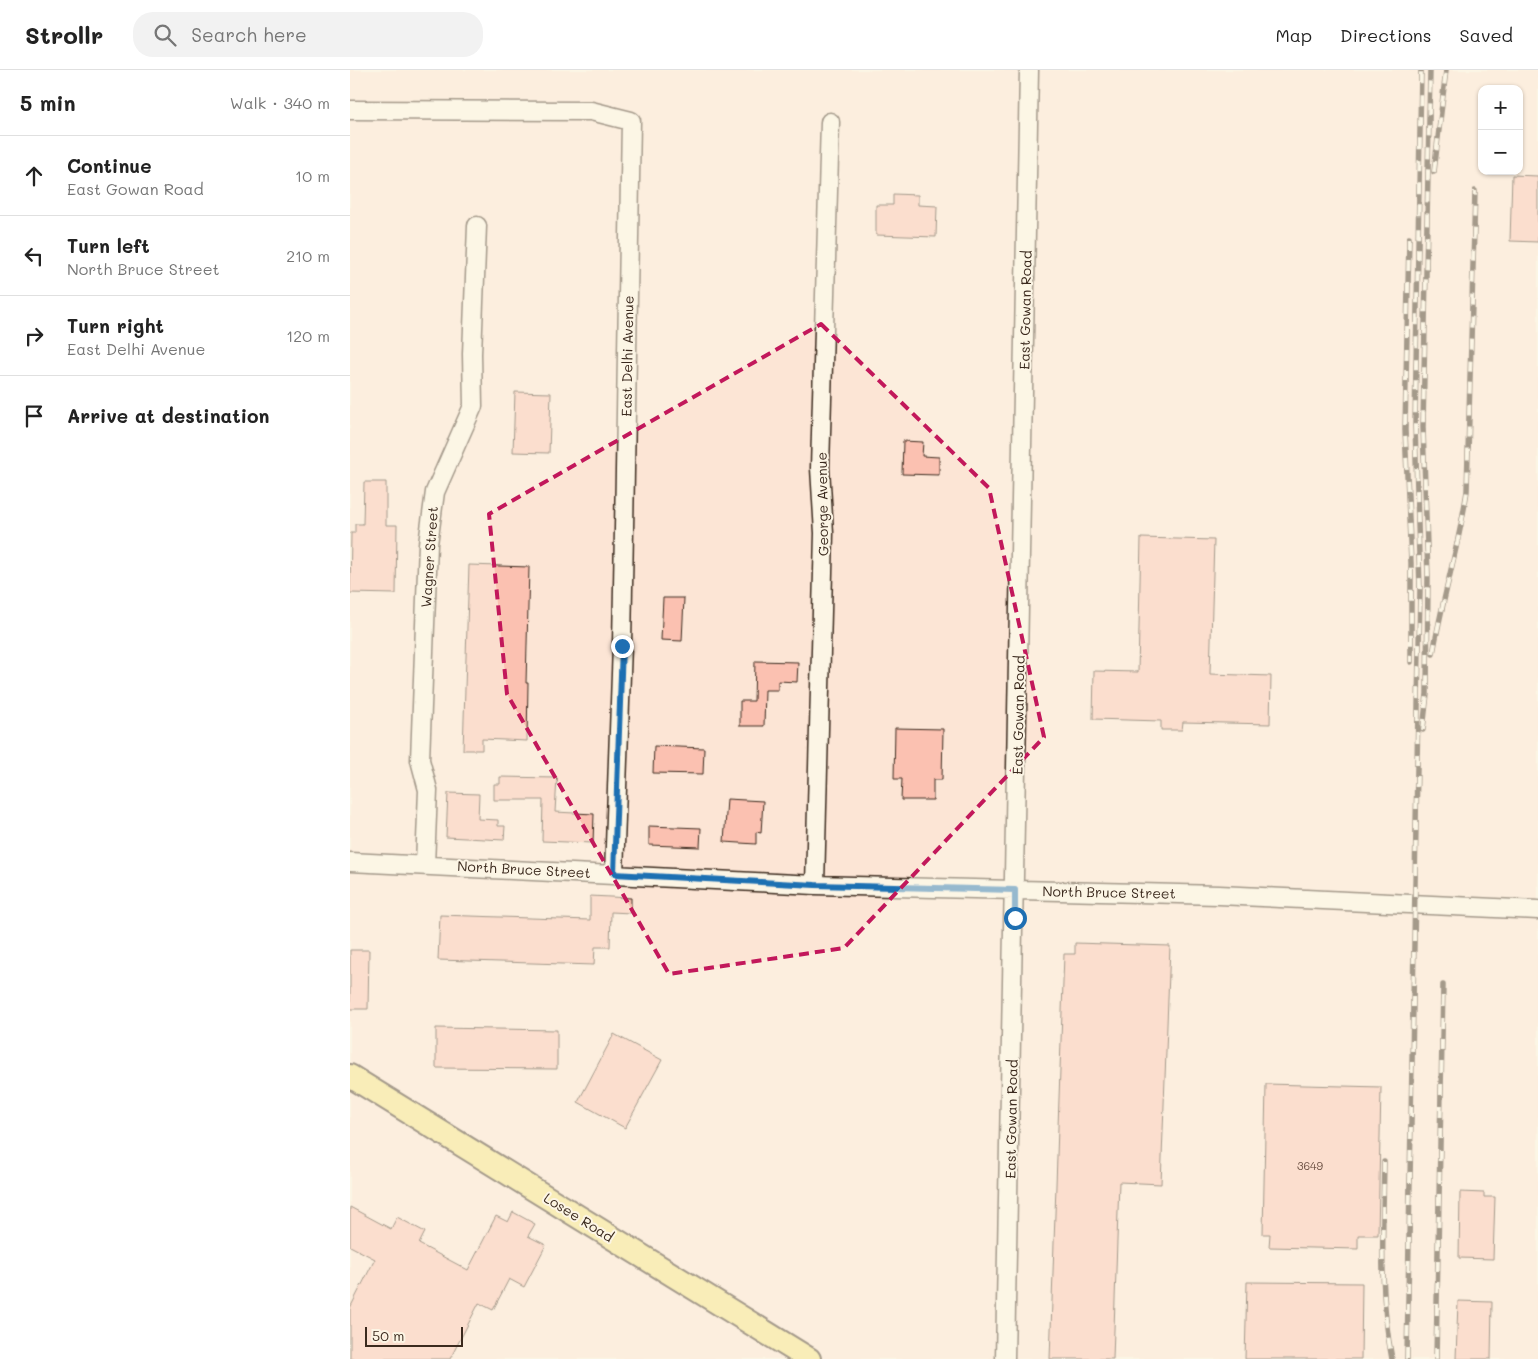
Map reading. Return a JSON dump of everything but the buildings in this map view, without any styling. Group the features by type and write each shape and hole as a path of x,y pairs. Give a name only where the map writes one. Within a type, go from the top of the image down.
{"main road":[{"name":"Losee Road","path":"350,1076 809,1359"}],"street":[{"name":"East Gowan Road","path":"1005,1359 1029,70"},
{"name":"East Delhi Avenue","path":"350,110 592,111 631,121 622,646 614,874"},
{"name":"George Avenue","path":"815,885 824,533 820,468 830,122"},
{"name":"Wagner Street","path":"425,865 428,790 420,760 428,544 434,492 473,406 472,354 477,226"},
{"name":"North Bruce Street","path":"350,862 815,885 1219,895 1538,910"}],"highlighted area":[{"path":"821,324 989,488 1044,737 844,948 669,974 507,694 489,514"}],"shaded area":[{"path":"350,70 1538,70 1538,1359 350,1359"}],"railway":[{"path":"1407,1359 1420,589 1415,425 1421,70"},
{"path":"1423,730 1427,694 1428,576 1423,427 1430,70"},
{"path":"1434,172 1446,70"},
{"path":"1433,654 1460,532 1467,491 1475,191"},
{"path":"1409,238 1405,430 1411,563 1411,662"},
{"path":"1436,1359 1443,985"},
{"path":"1384,1162 1383,1286 1392,1359"}],"route":[{"path":"622,646 614,874 855,887 1015,890 1015,918"}]}
